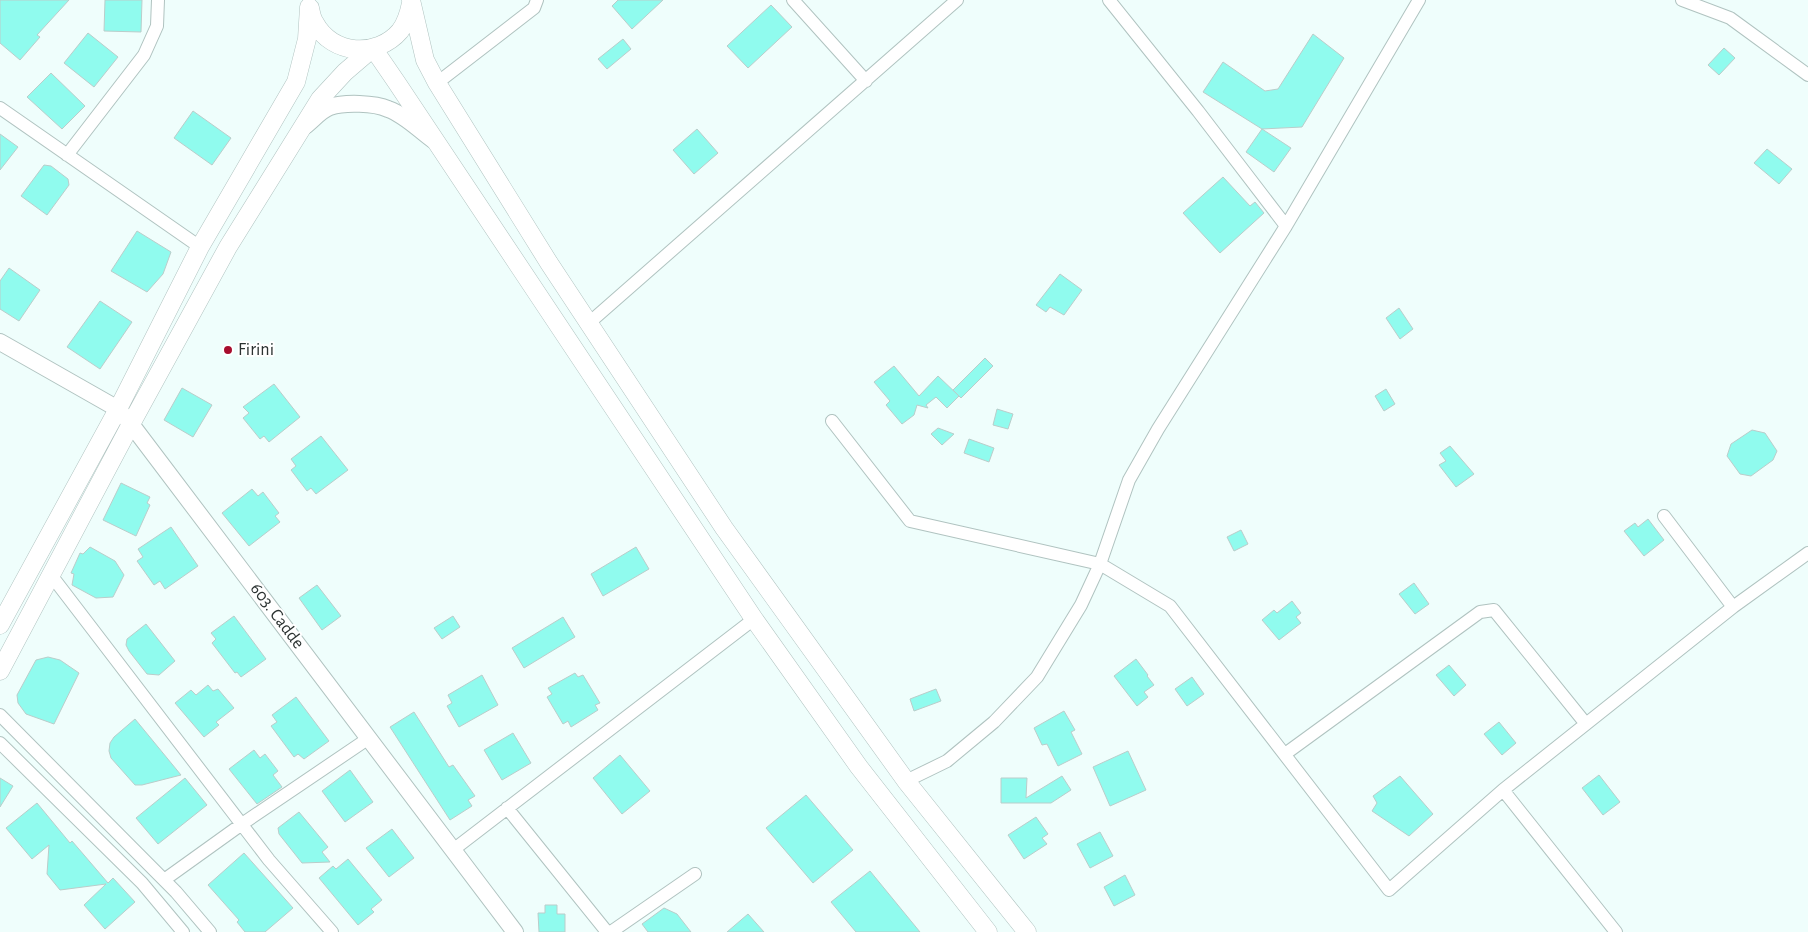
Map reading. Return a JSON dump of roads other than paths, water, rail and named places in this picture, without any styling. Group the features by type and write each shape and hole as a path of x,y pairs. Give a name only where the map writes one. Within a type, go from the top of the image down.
{"main road":[{"path":"309,3 315,23 325,36 340,46 356,50 373,48 388,42 400,31 408,16 411,0"},
{"path":"411,0 425,60 437,83 549,263 724,528 906,781 1027,932"},
{"path":"0,625 118,409 200,247 296,82 307,39 309,3"},
{"path":"0,671 131,424 228,248 320,99 344,72 373,48"},
{"path":"373,48 754,619 858,767 983,930"}],"street":[{"path":"67,155 144,54 156,26 158,0"},
{"path":"437,83 534,8 537,0"},
{"path":"793,0 866,81"},
{"path":"589,323 957,0"},
{"path":"1109,0 1198,111 1286,226"},
{"path":"906,781 946,761 994,722 1037,678 1081,605 1100,564 1129,480 1158,429 1286,226 1419,0"},
{"path":"1682,0 1730,18 1808,75"},
{"path":"300,131 329,107 345,104 364,104 388,108 438,144"},
{"path":"0,108 200,247"},
{"name":"603. Cadde","path":"0,342 118,409 515,932"},
{"path":"832,421 910,521 1100,564 1170,606 1389,890 1503,790 1732,607 1808,553"},
{"path":"1664,516 1732,607"},
{"path":"51,574 269,860 332,932"},
{"path":"1285,754 1480,612 1494,610 1586,724"},
{"path":"453,850 754,619"},
{"path":"0,715 164,880 210,932"},
{"path":"164,880 242,824 369,738"},
{"path":"0,743 142,883 183,932"},
{"path":"1503,790 1616,932"},
{"path":"507,808 607,932"},
{"path":"611,932 695,874"}],"place":[{"name":"Firini","path":"228,350"}]}
